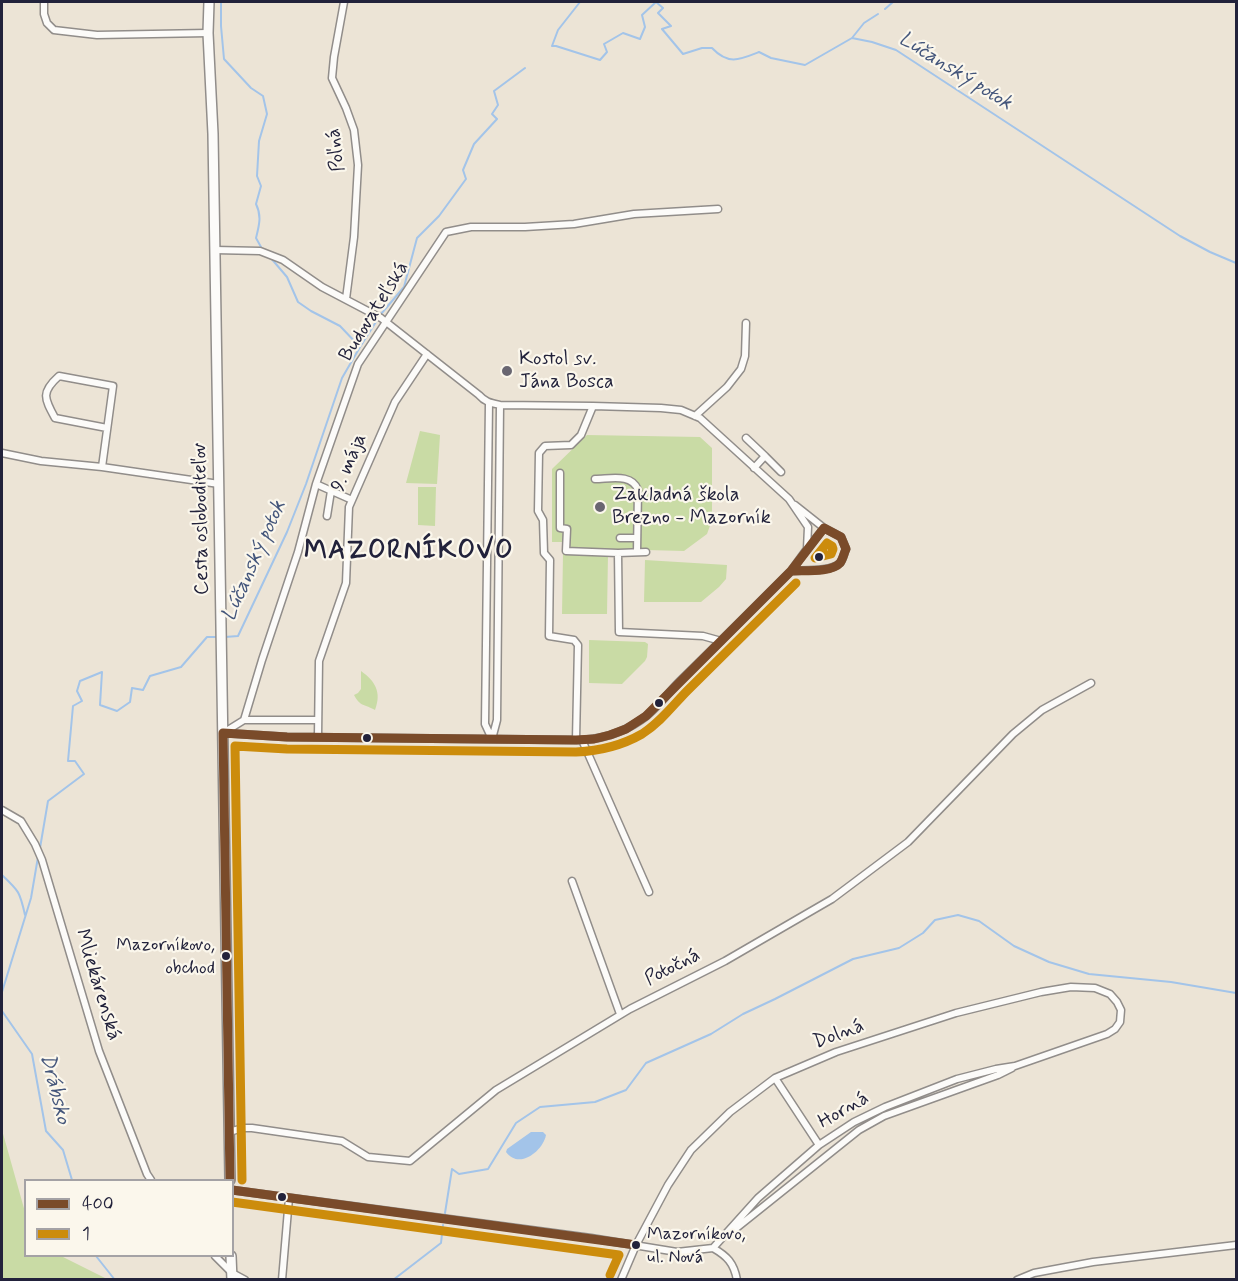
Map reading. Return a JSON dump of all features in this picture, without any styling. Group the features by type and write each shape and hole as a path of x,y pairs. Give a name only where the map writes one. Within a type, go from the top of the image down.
{"main road":[{"name":"Cesta osloboditeľov","path":"209,2 230,1179"},
{"path":"231,1257 232,1276"}],"street":[{"path":"44,2 47,23 54,30 97,35 208,33"},
{"name":"Poľná","path":"344,2 332,78 354,130 358,165 354,237 346,299"},
{"name":"Budovateľská","path":"244,720 298,552 316,484 358,364 384,320 446,232 471,227 574,224 634,214 718,208"},
{"path":"215,250 260,251 283,260 322,287 384,320 489,403 661,408 681,410 700,418 789,499 824,528 841,537 846,549 841,562 832,567 791,571"},
{"path":"695,416 726,387 741,369 745,356 746,323"},
{"name":"9. mája","path":"318,736 319,661 346,583 349,507 395,402 427,354"},
{"path":"102,467 113,386 59,376 48,386 46,401 55,418 107,428"},
{"path":"489,403 485,724 492,739"},
{"path":"492,739 497,720 500,405"},
{"path":"593,405 581,435 571,445 545,446 540,453 538,512 543,520 544,553 550,560 549,636 574,640 578,645 579,740 649,892"},
{"path":"747,438 782,472"},
{"path":"2,453 42,461 219,484"},
{"path":"754,468 765,456"},
{"path":"560,473 560,528 567,529 566,551 646,552"},
{"path":"595,478 630,479 636,484 638,490 637,552"},
{"path":"316,484 352,500"},
{"path":"327,516 331,491"},
{"path":"789,499 807,527 807,549"},
{"path":"222,733 287,737 579,740 608,736 627,729 649,714 791,571 824,528"},
{"path":"620,538 637,538"},
{"path":"618,552 619,632 703,636 721,641"},
{"name":"Potočná","path":"230,1132 252,1128 342,1141 368,1157 410,1161 496,1090 620,1014 725,961 832,899 909,842 1013,734 1042,710 1091,683"},
{"path":"222,733 244,720 317,720"},
{"name":"Mliekárenská","path":"2,810 21,821 42,860 99,1051 150,1179"},
{"path":"572,881 620,1014"},
{"name":"Dolná","path":"621,1280 636,1245 668,1185 691,1150 730,1112 775,1078 836,1052 956,1013 1041,992 1071,987 1095,988 1110,994 1121,1010"},
{"name":"Horná","path":"713,1248 859,1130 884,1116 1107,1034 1120,1022 1121,1010"},
{"name":"Horná","path":"722,1240 758,1198 819,1145 854,1122 885,1107 957,1079 1015,1066"},
{"path":"775,1078 819,1145"},
{"path":"234,1190 677,1252 713,1248 724,1254 730,1261 735,1269 737,1280"},
{"path":"282,1280 289,1198"},
{"path":"1017,1280 1034,1273 1093,1262 1236,1245"},
{"path":"217,1257 232,1276 245,1280"}],"green space":[{"path":"420,431 440,435 437,484 406,483"},
{"path":"587,435 700,437 712,448 712,520 707,534 684,551 646,550 639,546 630,550 573,549 570,542 552,542 552,469"},
{"path":"418,487 436,487 435,526 418,525"},
{"path":"563,554 608,554 607,614 562,614"},
{"path":"645,560 727,565 726,579 701,602 644,602"},
{"path":"589,640 645,642 648,644 647,657 622,684 589,683"},
{"path":"361,671 376,688 378,698 375,710 361,703 354,695 361,689"},
{"path":"2,1130 24,1208 24,1257 63,1257 107,1279 2,1279"}],"water":[{"path":"531,1132 543,1132 546,1135 540,1147 530,1156 517,1159 506,1152 507,1149"}],"waterway":[{"path":"221,2 224,59 251,88 263,96 267,114 259,141 257,176 261,186 256,204 259,217 256,238 261,247"},
{"name":"Lúčanský potok","path":"580,2 558,30 552,46 600,60 607,52 604,44 623,33 640,39 645,27 642,15 656,2 663,8 658,13 671,26 662,29 683,54 702,48 712,48 723,57 734,59 759,52 771,58 805,65 852,38 896,50 1180,236 1236,263"},
{"path":"885,9 893,2"},
{"path":"852,38 864,23 878,14"},
{"name":"Lúčanský potok","path":"225,637 238,636 287,532 342,378 381,314 404,287 417,238 439,216 466,179 463,170 474,144 497,119 492,114 498,105 494,91 525,68"},
{"path":"270,257 287,277 298,302 340,326 359,346"},
{"name":"Lúčanský potok","path":"40,848 48,801 84,774 75,761 68,761 73,706 82,701 77,691 80,681 102,672 100,705 117,711 130,702 132,688 143,690 150,676 181,667 207,637 220,637"},
{"name":"Drábsko","path":"38,857 31,898 2,992 2,1011 32,1054 46,1131 63,1150 72,1179"},
{"name":"Drábsko","path":"2,875 18,892 25,915"},
{"path":"445,1213 452,1169 459,1174 488,1169 516,1123 540,1107 595,1102 626,1090 646,1063 711,1034 743,1014 853,959 899,948 923,933 935,920 958,915 979,921 1014,946 1049,962 1089,974 1171,982 1236,993"},
{"path":"393,1280 441,1243 443,1225"},
{"name":"Drábsko","path":"97,1257 115,1280"}],"transit line":[{"name":"400","path":"791,571 824,570 840,563 846,549 841,537 824,528"},
{"name":"400","path":"223,733 287,737 576,740 610,735 626,729 646,716 791,571 824,528"},
{"name":"1","path":"827,543 832,546 831,554 815,558 827,543"},
{"name":"1","path":"242,1180 235,746 287,749 576,752 610,747 642,734 655,724 796,583"},
{"name":"400","path":"223,733 230,1179"},
{"name":"400","path":"234,1190 636,1245"},
{"name":"1","path":"234,1202 619,1255 610,1275"}],"place":[{"name":"Kostol sv. Jána Bosca","path":"507,371"},
{"name":"Zakladná škola Brezno - Mazorník","path":"600,507"},
{"name":"Mazorníkovo, obchod","path":"226,956"},
{"name":"Mazorníkovo, ul. Nová","path":"636,1245"}],"district":[{"name":"MAZORNÍKOVO","path":"409,553"}]}
